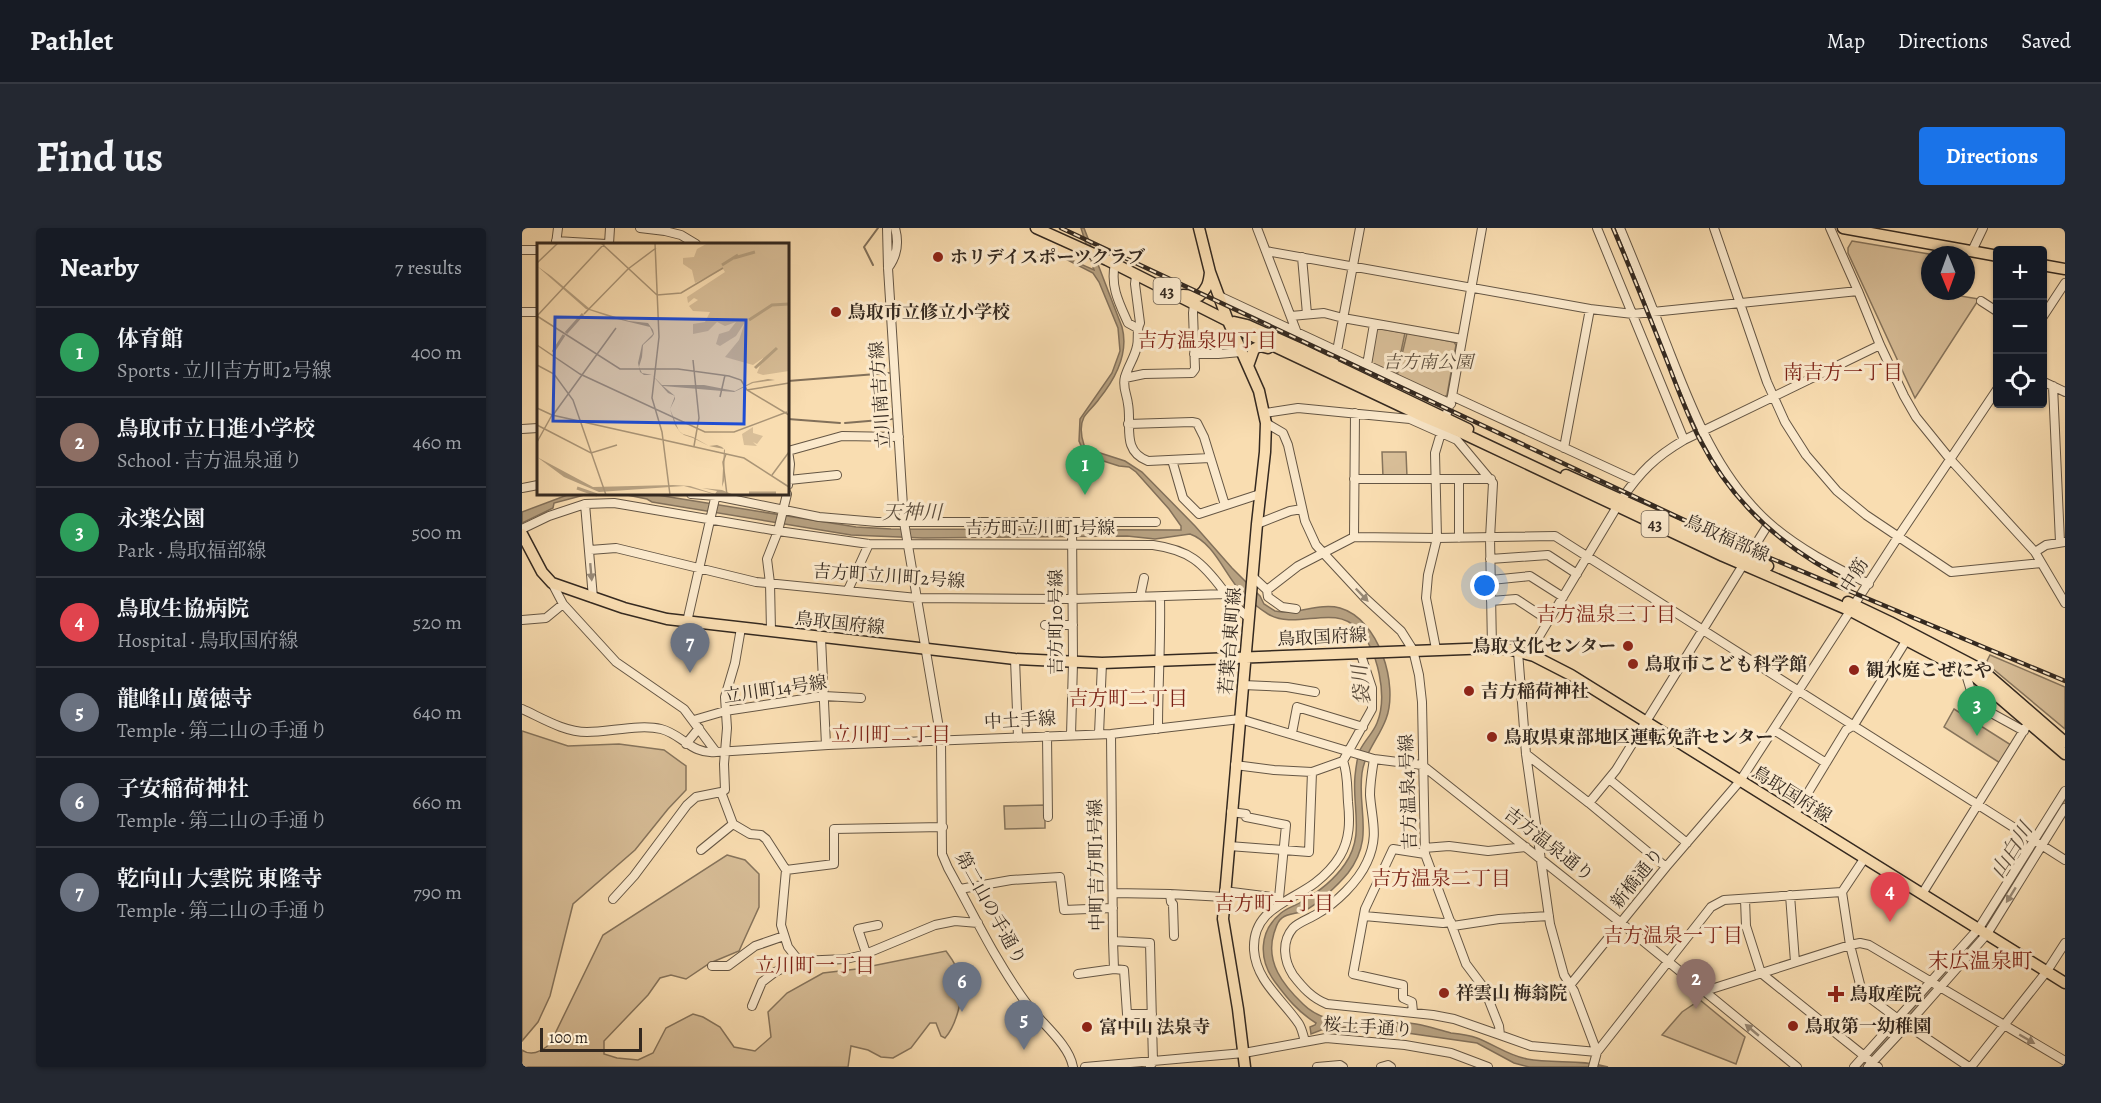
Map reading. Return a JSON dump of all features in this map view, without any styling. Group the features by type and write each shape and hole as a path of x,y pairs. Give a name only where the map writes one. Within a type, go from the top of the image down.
{"main road":[{"name":"鳥取福部線","path":"1036,228 1111,262 1228,321 1244,332 1443,426 1745,561 1899,626 1982,670 2065,742"},
{"name":"若葉台東町線","path":"1199,228 1210,272 1228,321 1259,391 1266,418 1266,452 1257,524 1223,919 1245,1067"},
{"path":"1842,228 1944,246"},
{"path":"1975,252 1993,255"},
{"path":"2047,266 2065,269"},
{"path":"1165,290 1191,297 1198,296 1206,290 1210,272"},
{"name":"鳥取福部線","path":"1228,321 1247,325 1332,364 1443,426"},
{"path":"1248,366 1254,350 1260,346 1294,356"},
{"path":"522,534 542,572 552,583"},
{"name":"鳥取国府線","path":"552,583 653,616 687,622 1015,659 1073,663 1159,662 1492,648 1523,653 1555,666 2065,983"},
{"name":"鳥取福部線","path":"1853,608 1906,641 1974,676 2026,727 2065,754"}],"street":[{"path":"556,243 558,228"},
{"path":"608,243 610,228"},
{"path":"640,228 665,230 681,235 694,243"},
{"name":"立川南吉方線","path":"887,228 907,543"},
{"path":"888,268 895,259 897,241 895,228"},
{"path":"1257,228 1297,333"},
{"path":"1332,364 1337,351 1360,228"},
{"path":"1436,649 1426,598 1437,538 1436,447 1451,400 1482,228"},
{"path":"1597,228 1684,440"},
{"path":"1620,228 1702,432 1726,473 1744,497 1769,523 1827,563 1869,584"},
{"path":"1714,228 1773,397 1795,439 1818,471 1852,503 1951,572 2042,563"},
{"path":"1830,228 1880,345 1916,417 1950,459 2035,552 2065,603"},
{"path":"1974,246 1983,228"},
{"path":"1266,251 1590,309 1633,314 1858,291"},
{"path":"1302,257 1307,314"},
{"path":"1111,262 1114,289 1128,323 1137,328"},
{"path":"1136,275 1134,284 1140,323 1137,328 1137,347 1123,386 1129,407 1128,424 1133,449 1140,457 1148,461 1210,458"},
{"path":"2047,312 2065,283"},
{"path":"1219,296 1367,365 1634,480"},
{"path":"1981,301 1993,309"},
{"path":"1125,378 1144,374 1192,373 1194,369 1192,313 1194,304"},
{"path":"1564,448 1590,309"},
{"path":"1291,316 1324,313 1461,339"},
{"path":"1367,365 1374,324"},
{"path":"1597,1053 1571,984 1564,975 1549,916 1526,754 1523,653 1563,597 1634,480 1656,458 1684,440 1880,345"},
{"path":"1194,354 1241,352"},
{"path":"2047,383 2065,392"},
{"path":"2035,552 2046,545 2063,542 2053,386"},
{"name":"中筋","path":"1740,781 1993,394"},
{"path":"1413,650 1401,631 1365,598 1310,535 1288,445 1283,433 1266,418 1291,407 1410,419 1443,426 1457,440 1493,483 1490,538 1492,648"},
{"path":"1354,537 1355,413"},
{"path":"1128,424 1197,423 1202,432 1224,505"},
{"path":"522,429 537,428"},
{"path":"789,451 842,436 899,437"},
{"path":"789,458 789,480 837,475"},
{"path":"1172,460 1183,498 1201,515 1260,494"},
{"path":"1354,479 1491,479"},
{"path":"1458,479 1459,538"},
{"path":"522,488 537,485"},
{"path":"771,631 767,560 779,530 786,495"},
{"path":"687,622 716,496 783,511 877,522 1072,524 1156,522"},
{"name":"吉方町立川町1号線","path":"522,529 585,504 614,503 869,544 1073,543 1168,547 1190,555 1199,562 1207,569 1237,609 1249,615"},
{"path":"585,504 593,598"},
{"path":"1257,524 1290,511 1302,509"},
{"path":"1589,803 1609,779 1769,523"},
{"name":"吉方町10号線","path":"1071,735 1072,524"},
{"path":"1267,590 1298,566 1323,551 1354,537 1555,536 2065,860"},
{"path":"907,543 927,649"},
{"path":"848,590 869,544"},
{"name":"吉方町立川町2号線","path":"590,550 616,548 756,582 917,598 1073,599 1226,594"},
{"path":"1490,559 1548,555 1577,574"},
{"path":"1491,580 1530,576 1563,597"},
{"path":"1140,597 1144,578"},
{"path":"1252,579 1267,590 1268,597 1282,608 1296,609"},
{"path":"552,583 563,604 616,662 684,709 720,752"},
{"path":"1158,729 1161,653 1160,597"},
{"path":"1491,601 1516,599 1548,620"},
{"path":"522,620 546,618 563,604"},
{"path":"1045,625 1073,625"},
{"path":"612,899 634,876 687,805 696,797 725,790 720,752 727,728 725,697 735,663 741,628"},
{"path":"821,638 826,745"},
{"path":"1795,814 1846,730 1854,725 1906,641"},
{"name":"第二山の手通り","path":"927,649 941,740 942,854 978,922 1027,1004 1068,1052 1073,1067"},
{"name":"吉方温泉4号線","path":"1413,650 1422,702 1422,765 1425,791 1424,851 1466,964 1484,988 1499,1026 1500,1035"},
{"path":"1305,1041 1299,1024 1274,994 1256,963 1255,939 1264,917 1279,901 1316,883 1331,868 1342,852 1349,824 1343,761 1372,709 1374,695 1361,652"},
{"path":"1015,659 1018,737"},
{"path":"1099,734 1102,663"},
{"path":"1922,894 1979,806 2026,727 1975,704 1965,670"},
{"path":"1243,685 1287,687 1315,692"},
{"name":"立川町14号線","path":"693,720 725,711 824,696 861,698"},
{"path":"1292,733 1297,707 1363,727"},
{"path":"522,709 553,724 580,732 660,729 703,752 941,740"},
{"name":"中土手線","path":"941,740 1111,734 1240,719 1349,751"},
{"path":"686,744 699,728"},
{"path":"1774,730 1826,763"},
{"name":"中町吉方町1号線","path":"1111,734 1113,941 1150,943 1151,1065"},
{"path":"1047,736 1048,817"},
{"path":"1349,751 1373,758 1422,765"},
{"path":"1526,754 1666,867"},
{"path":"1373,758 1370,792 1375,824 1373,846 1367,863 1335,900 1294,928 1286,943 1286,961 1290,970 1307,992 1316,1000 1327,1004 1413,1012 1454,1019 1531,1046 1597,1053"},
{"path":"1235,765 1312,772 1343,761"},
{"name":"吉方温泉通り","path":"1422,765 1621,922 1797,1067"},
{"path":"1229,846 1309,852 1312,772"},
{"path":"1609,779 1687,843"},
{"name":"新橋通り","path":"1571,984 1666,867 1740,781"},
{"path":"1745,899 1746,926 1761,973 1873,1065 1940,987 1983,931 2038,842 2065,791"},
{"path":"721,792 733,824 750,834 761,835 766,839 786,870 781,909 784,936 788,946 800,961"},
{"path":"2038,842 2065,808"},
{"path":"1232,812 1246,814 1245,817 1286,825 1279,901"},
{"path":"701,849 733,824"},
{"path":"786,870 834,864 834,829 943,827"},
{"path":"1413,1012 1412,1002 1403,998 1402,985 1353,974 1364,916 1393,849 1424,851 1449,846 1488,851 1526,847"},
{"path":"1864,859 1842,892 1850,945 1862,992 1970,1067 2005,1026 2047,971 2065,943"},
{"path":"960,889 1011,880 1060,877 1064,910 1113,908"},
{"path":"1593,1067 1597,1053 1711,907 1724,900 1842,892"},
{"path":"1113,893 1224,894 1279,901"},
{"path":"1170,894 1173,904 1174,936"},
{"path":"1790,895 1796,962"},
{"path":"1364,916 1452,924 1549,916"},
{"path":"752,1006 762,982 775,972 800,961 846,959 935,925 955,921 978,922"},
{"path":"866,953 858,929 878,925"},
{"path":"1854,1067 1932,982 1983,931"},
{"path":"712,966 728,966 753,947 784,936"},
{"path":"1113,941 1114,969"},
{"path":"1706,991 1860,943 1869,945 2065,1061"},
{"path":"1078,974 1114,969 1124,970 1127,1014 1152,1014"},
{"name":"桜土手通り","path":"1085,1067 1151,1065 1244,1053 1326,1038 1405,1045 1451,1053 1488,1067"},
{"path":"1317,1067 1340,1065 1343,1067"},
{"path":"1381,1067 1388,1065 1390,1067"}],"green space":[{"path":"1852,241 1921,253 1921,300 1979,299 1915,398 1848,253"},
{"path":"1376,328 1405,333 1396,375 1369,363"},
{"name":"吉方南公園","path":"1407,333 1454,342 1456,345 1447,395 1444,397 1397,376"},
{"path":"1382,452 1406,452 1407,477 1383,477"},
{"path":"1990,655 2065,687 2065,729 1986,663"},
{"path":"1954,709 2011,745 2000,763 1944,727"},
{"path":"522,731 568,746 619,744 664,750 686,766 686,790 635,850 573,904 550,996 538,1022 522,1041"},
{"path":"1045,805 1045,828 1005,829 1004,806"},
{"path":"727,855 745,860 759,874 759,907 739,951 710,963 686,979 671,975 660,978 648,995 604,1041 604,1054 638,1060 653,1053 666,1028 693,1014 720,1027 734,1047 755,1051 771,1037 768,1012 787,993 823,973 857,969 946,951 959,972 962,987 956,1019 945,1038 941,1036 936,1023 930,1023 911,1048 893,1058 881,1057 868,1050 851,1046 848,1067 522,1067 522,1050 533,1053 550,1044 603,935"},
{"path":"1700,1000 1745,1037 1736,1064 1662,1035 1682,1012"}],"shaded area":[{"path":"1081,228 1084,228 1124,337 1122,356 1116,374 1083,420 1081,431 1084,445 1091,450 1125,461 1142,472 1260,596 1264,604 1275,611 1282,612 1318,607 1340,608 1354,615 1365,625 1383,655 1390,689 1389,705 1386,719 1366,758 1362,773 1363,836 1361,848 1348,873 1328,894 1309,908 1280,919 1274,933 1272,954 1283,981 1303,1004 1328,1019 1357,1023 1416,1024 1474,1037 1527,1059 1588,1063 1608,1067 1529,1067 1514,1063 1477,1043 1386,1030 1329,1027 1311,1034 1310,1027 1316,1023 1293,1004 1269,973 1263,946 1268,928 1281,913 1313,895 1330,881 1345,864 1355,843 1357,759 1377,723 1381,687 1371,649 1358,629 1348,622 1326,617 1291,620 1268,614 1243,594 1213,552 1199,538 1190,534 1155,539 1127,536 923,538 851,535 652,502 627,495 657,495 856,527 1181,530 1181,526 1169,509 1136,472 1129,467 1091,457 1083,450 1079,441 1080,419 1112,373 1120,351 1118,328 1093,273 1060,256 1049,254 1038,256 1053,252 1094,270"},
{"path":"567,495 584,495 554,503 553,508 522,523 522,512"}],"waterway":[{"path":"873,265 864,247 878,228"},
{"path":"789,381 889,373"},
{"path":"789,419 840,423"},
{"path":"845,423 892,419"},
{"name":"山白川","path":"1990,921 2065,799"},
{"name":"山白川","path":"1860,1067 1976,940"}],"railway":[{"path":"1061,228 1727,540 2065,681"},
{"path":"1613,228 1686,409 1714,464 1729,486 1766,525 1808,558 1855,584"}],"place":[{"name":"ホリデイスポーツクラブ","path":"938,257"},
{"name":"鳥取市立修立小学校","path":"836,312"},
{"name":"体育館","path":"1085,495"},
{"name":"鳥取文化センター","path":"1628,646"},
{"name":"鳥取市こども科学館","path":"1633,664"},
{"name":"観水庭こぜにや","path":"1854,670"},
{"name":"乾向山 大雲院 東隆寺","path":"690,673"},
{"name":"吉方稲荷神社","path":"1469,691"},
{"name":"永楽公園","path":"1977,736"},
{"name":"鳥取県東部地区運転免許センター","path":"1492,737"},
{"name":"鳥取生協病院","path":"1890,922"},
{"name":"祥雲山 梅翁院","path":"1444,993"},
{"name":"鳥取産院","path":"1836,994"},
{"name":"鳥取市立日進小学校","path":"1696,1009"},
{"name":"子安稲荷神社","path":"962,1012"},
{"name":"鳥取第一幼稚園","path":"1793,1026"},
{"name":"富中山 法泉寺","path":"1087,1027"},
{"name":"龍峰山 廣徳寺","path":"1024,1050"}],"district":[{"name":"吉方温泉四丁目","path":"1207,340"},
{"name":"南吉方一丁目","path":"1843,372"},
{"name":"吉方温泉三丁目","path":"1606,614"},
{"name":"吉方町二丁目","path":"1128,698"},
{"name":"立川町二丁目","path":"891,734"},
{"name":"吉方温泉二丁目","path":"1441,878"},
{"name":"吉方町一丁目","path":"1274,903"},
{"name":"吉方温泉一丁目","path":"1673,935"},
{"name":"末広温泉町","path":"1980,961"},
{"name":"立川町一丁目","path":"815,965"}],"water label":[{"name":"天神川","path":"912,512"},
{"name":"袋川","path":"1361,685"}]}
